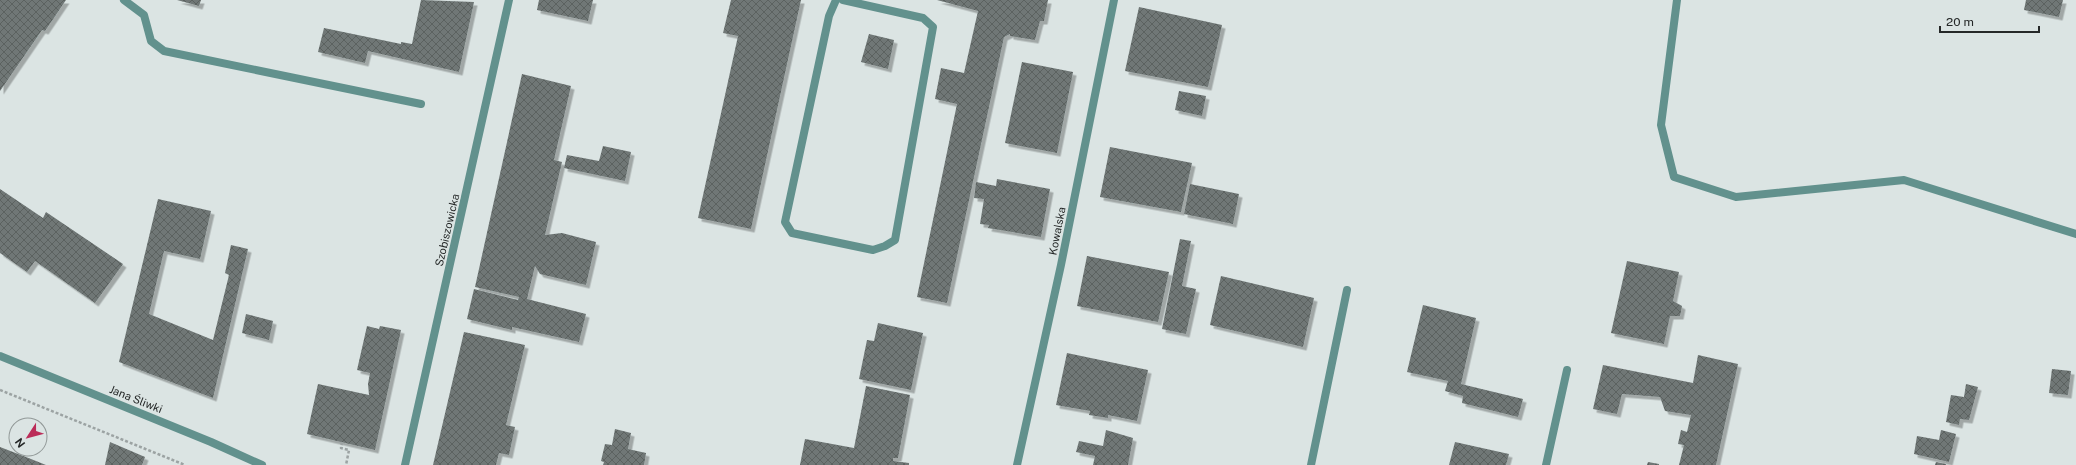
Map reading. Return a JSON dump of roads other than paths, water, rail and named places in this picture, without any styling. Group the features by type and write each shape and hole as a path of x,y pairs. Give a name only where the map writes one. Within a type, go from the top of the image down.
{"street":[{"path":"124,0 144,15 151,41 164,51 421,104"},
{"name":"Szobiszowicka","path":"406,465 510,0"},
{"path":"836,0 829,16 785,222 792,233 873,250 885,246 895,240 933,27 923,18 843,0"},
{"name":"Kowalska","path":"1017,465 1061,265 1114,0"},
{"path":"1677,0 1661,125 1674,177 1736,197 1904,180 2076,234"},
{"path":"1311,465 1347,290"},
{"name":"Jana Śliwki","path":"0,356 211,442 262,465"},
{"path":"1546,465 1567,370"}]}
